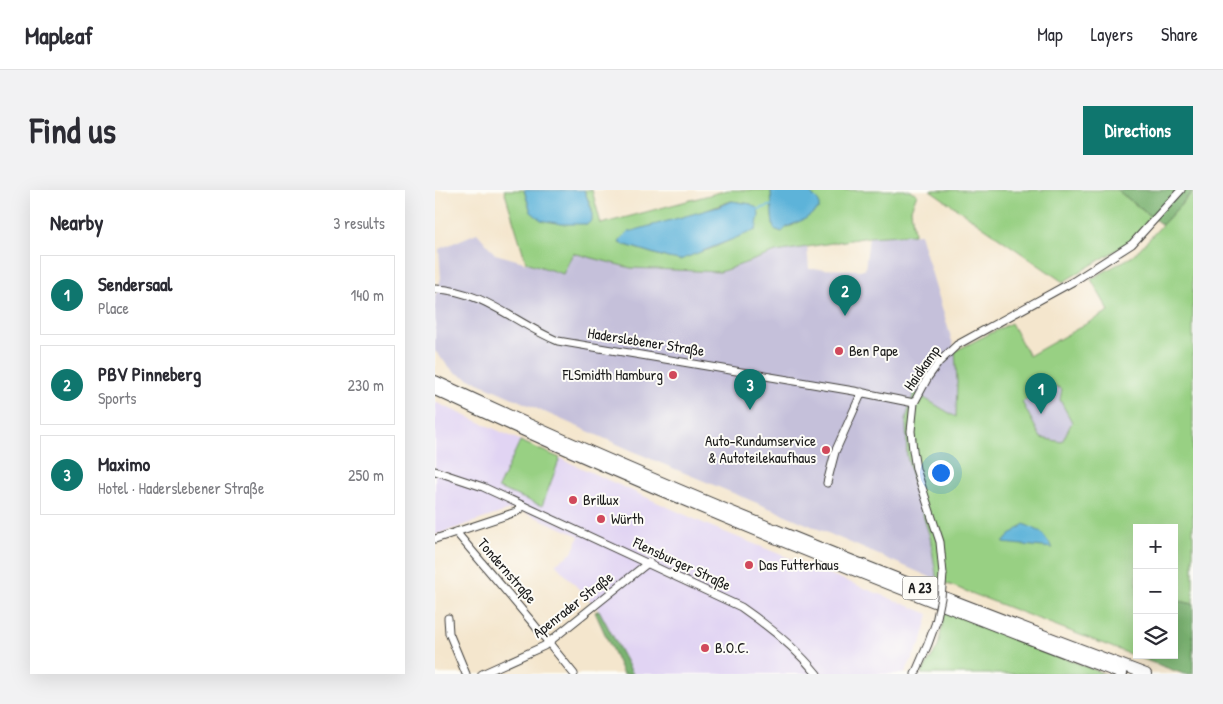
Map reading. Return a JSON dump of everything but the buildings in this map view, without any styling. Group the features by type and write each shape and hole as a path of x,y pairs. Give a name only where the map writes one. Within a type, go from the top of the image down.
{"highway":[{"path":"435,373 474,399"},
{"name":"A 23","path":"435,381 637,471 841,557 1146,674"},
{"name":"A 23","path":"435,390 600,465 840,566 1122,674"}],"street":[{"name":"Haidkamp","path":"915,674 936,622 943,574 940,542 916,469 911,431 914,403 928,377 953,348 1074,281 1132,244 1181,190"},
{"name":"Haderslebener Straße","path":"435,289 451,290 481,299 558,342 862,392 914,403"},
{"path":"827,483 835,452 862,392"},
{"name":"Flensburger Straße","path":"435,470 483,487 649,562 741,607 777,632 802,656 817,674"},
{"name":"Tondernstraße","path":"435,539 516,512 523,506"},
{"name":"Tondernstraße","path":"456,532 574,674"},
{"name":"Apenrader Straße","path":"482,674 529,654 549,642 649,562"},
{"path":"448,618 449,633 467,674"}],"shaded area":[{"path":"477,233 495,254 563,273 573,253 631,268 720,272 776,252 807,247 809,269 865,270 869,237 920,234 955,351 957,381 956,417 906,419 907,456 915,490 931,541 937,580 651,459 454,372 435,351 435,297 441,278 439,249"},
{"path":"1052,385 1062,389 1060,400 1072,422 1062,442 1041,438 1022,402"},
{"path":"435,402 712,527 929,614 922,640 904,674 633,674 599,610 555,564 572,553 579,536 515,508 435,535"}],"green space":[{"path":"504,190 524,190 531,212 588,224 592,210 584,190 592,190 601,224 728,190 771,190 774,228 782,232 787,227 794,225 809,192 807,190 909,190 917,194 911,209 914,234 869,237 776,252 720,272 631,268 573,253 563,274 526,262","holes":["731,201 751,204 731,240 708,250 668,258 619,243"]},
{"path":"930,190 1117,190 1151,217 1130,242 1063,282"},
{"path":"1117,190 1193,190 1193,191 1162,225"},
{"path":"1193,192 1193,604 1179,601 1178,603 1178,524 1133,524 1133,655 937,580 930,537 915,490 907,456 906,419 914,392 956,417 957,381 955,351 1011,323 1029,356 1109,311 1091,279 1133,256","holes":["1052,385 1062,389 1060,400 1072,422 1062,442 1041,438 1022,402"]},
{"path":"520,441 560,458 542,506 498,488"},
{"path":"1179,601 1193,604 1193,674 1184,674 1148,661 1149,659 1178,659"},
{"path":"599,610 633,674 623,674 595,612"},
{"path":"945,611 1105,674 921,674 938,647"}],"water":[{"path":"524,190 584,190 592,210 592,220 588,224 561,224 541,220 531,212"},
{"path":"771,190 807,190 819,202 819,209 805,219 787,227 782,232 774,229"},
{"path":"732,201 751,204 758,209 759,215 756,230 680,260 619,243 628,232 718,207"},
{"path":"1024,524 1041,532 1053,548 1003,543"}],"waterway":[{"path":"756,210 773,205"}],"place":[{"name":"PBV Pinneberg","path":"845,316"},
{"name":"Ben Pape","path":"839,351"},
{"name":"FLSmidth Hamburg","path":"673,375"},
{"name":"Maximo","path":"750,410"},
{"name":"Sendersaal","path":"1041,414"},
{"name":"Auto-Rundumservice & Autoteilekaufhaus","path":"826,450"},
{"name":"Brillux","path":"573,500"},
{"name":"Würth","path":"601,519"},
{"name":"Das Futterhaus","path":"749,565"},
{"name":"B.O.C.","path":"705,648"}]}
